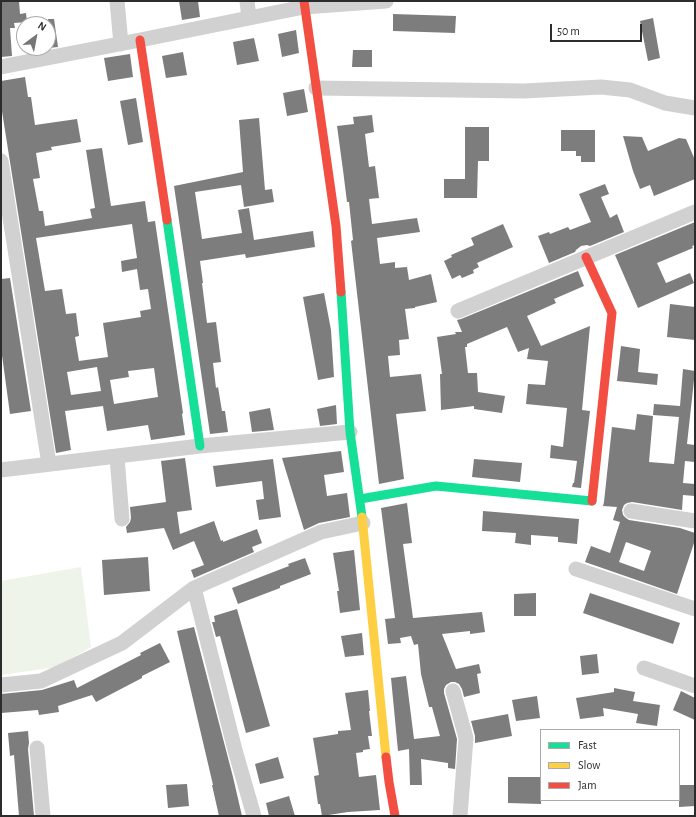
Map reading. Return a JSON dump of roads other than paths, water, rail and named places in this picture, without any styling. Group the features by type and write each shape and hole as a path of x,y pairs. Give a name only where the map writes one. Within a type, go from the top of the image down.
{"street":[{"path":"117,1 121,44"},
{"path":"247,1 249,18"},
{"path":"1,67 249,18 304,4 386,1"},
{"path":"304,4 336,226 350,432 360,499 389,782 395,816"},
{"path":"140,40 200,446"},
{"path":"316,88 524,91 601,87 630,90 665,103 695,108"},
{"path":"1,161 49,464"},
{"path":"458,311 695,212"},
{"path":"360,499 436,486 592,501 612,313 586,257"},
{"path":"1,470 200,446 350,432"},
{"path":"117,456 122,519"},
{"path":"631,512 695,521"},
{"path":"1,685 41,681 122,643 194,588 321,532 362,523"},
{"path":"576,569 695,608"},
{"path":"194,588 235,750 254,816"},
{"path":"644,668 695,686"},
{"path":"453,691 466,738 460,816"},
{"path":"36,748 43,816"}]}
